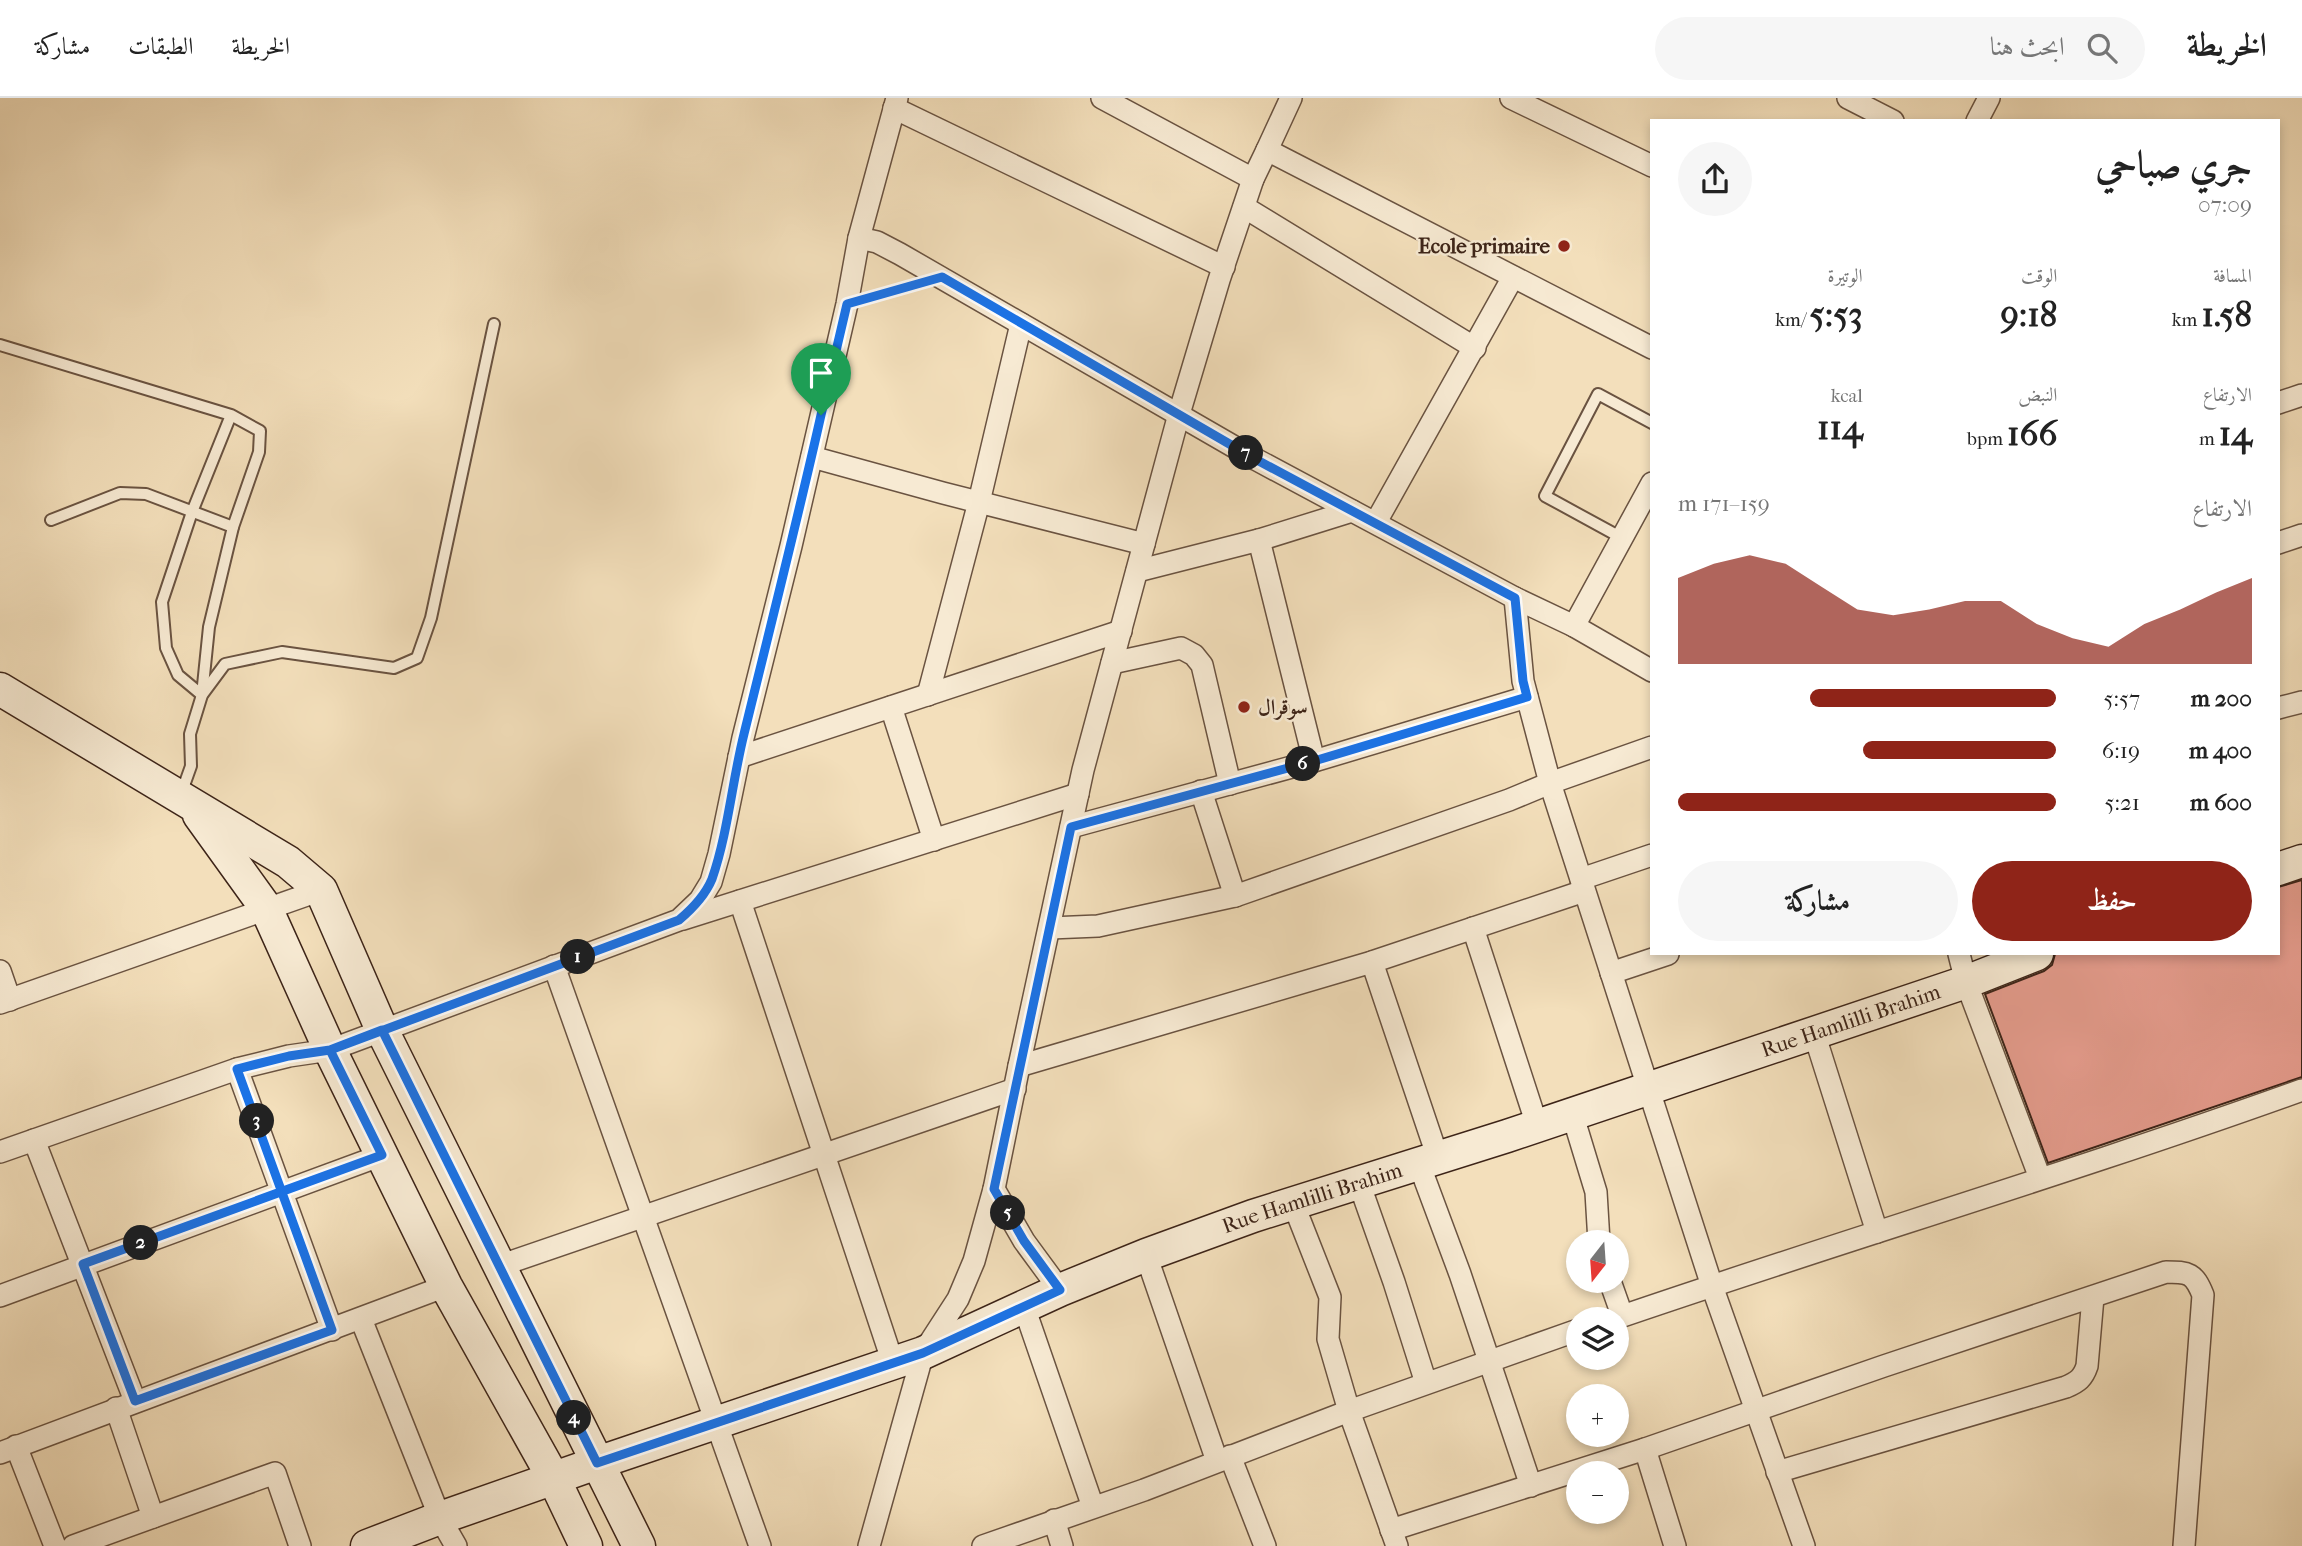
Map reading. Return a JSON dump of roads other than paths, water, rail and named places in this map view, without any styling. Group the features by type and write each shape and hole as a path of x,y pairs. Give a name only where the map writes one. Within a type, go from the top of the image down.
{"street":[{"path":"1102,98 1253,179"},
{"path":"869,1546 923,1353 958,1299 974,1261 994,1189 1018,1066 1078,794 1179,414 1253,179 1291,98"},
{"path":"1511,98 1650,165"},
{"path":"1848,98 1889,119"},
{"path":"1978,119 1989,98"},
{"path":"679,920 692,909 711,882 719,854 739,757 847,304 859,238 896,103 1224,267"},
{"path":"1267,150 1513,277 1650,344"},
{"path":"1244,207 1475,348"},
{"path":"859,238 877,242 942,277 1257,460 1515,598 1574,625 1650,670"},
{"path":"1376,522 1513,277"},
{"path":"928,695 979,502 1021,324"},
{"path":"2280,401 2302,395"},
{"path":"812,457 1144,544"},
{"path":"1574,625 1650,487"},
{"path":"1137,571 1259,540 1352,511"},
{"path":"2280,541 2302,535"},
{"path":"1259,540 1314,761"},
{"path":"1515,598 1523,681 1550,783 1713,1286 1804,1546"},
{"path":"739,757 1121,631"},
{"path":"1112,663 1181,648 1194,655 1202,665 1230,784"},
{"path":"0,689 288,862 321,890 382,1030 639,1546"},
{"path":"1071,827 1314,761 1527,697"},
{"path":"2280,708 2302,702"},
{"path":"891,707 934,839"},
{"path":"1050,928 1098,926 1235,896 1650,748"},
{"path":"1201,791 1235,896"},
{"path":"0,1152 237,1069 289,1056 330,1050 679,920 1078,794"},
{"path":"185,799 266,908 330,1050 446,1286 554,1479 586,1546"},
{"path":"1018,1066 1372,962 1473,928 1650,856"},
{"path":"0,971 5,1001 321,890"},
{"path":"740,901 893,1363"},
{"path":"1473,928 1537,1125"},
{"path":"1611,973 1665,955"},
{"name":"Rue Hamlilli Brahim","path":"367,1546 597,1463 923,1353 1060,1290 1146,1255 1293,1203 1429,1161 1814,1033 1963,968 2032,955"},
{"path":"1372,962 1460,1274 1531,1486"},
{"path":"555,966 760,1546"},
{"path":"1963,968 2040,1178"},
{"path":"1814,1033 1877,1232"},
{"path":"237,1069 332,1330"},
{"path":"499,1266 1015,1089"},
{"path":"1629,1313 2162,1140 2302,1090"},
{"path":"1572,1113 1596,1192 1598,1230"},
{"path":"34,1140 83,1264 126,1405 153,1517"},
{"path":"0,1296 382,1155"},
{"path":"1359,1183 1426,1384"},
{"path":"994,1189 1024,1241 1060,1290"},
{"path":"1293,1203 1330,1297 1328,1339 1349,1411 1394,1538 1531,1486 2166,1272 2187,1272 2197,1281 2203,1295 2184,1546"},
{"path":"1146,1255 1223,1458 1265,1546"},
{"path":"55,1546 8,1450 446,1286"},
{"path":"1777,1472 2079,1381 2087,1366 2093,1297"},
{"path":"1024,1307 1093,1507"},
{"path":"361,1319 440,1518 456,1546"},
{"path":"983,1546 1144,1490 1349,1411 1566,1334"},
{"path":"1645,1449 1675,1546"},
{"path":"73,1546 275,1473 299,1546"},
{"path":"1054,1520 1062,1546"}],"lane":[{"path":"202,695 225,664 282,652 394,668 417,658 431,618 494,324"},
{"path":"0,345 231,415 260,431 260,452 233,527 209,626 202,695 190,734 191,766 185,799"},
{"path":"1622,538 1545,496 1598,394 1650,422"},
{"path":"202,695 178,675 166,648 162,602 192,512 231,415"},
{"path":"51,520 120,494 145,494 233,527"}],"place":[{"name":"Ecole primaire","path":"1564,246"},
{"name":"سوقرال","path":"1244,707"}]}
